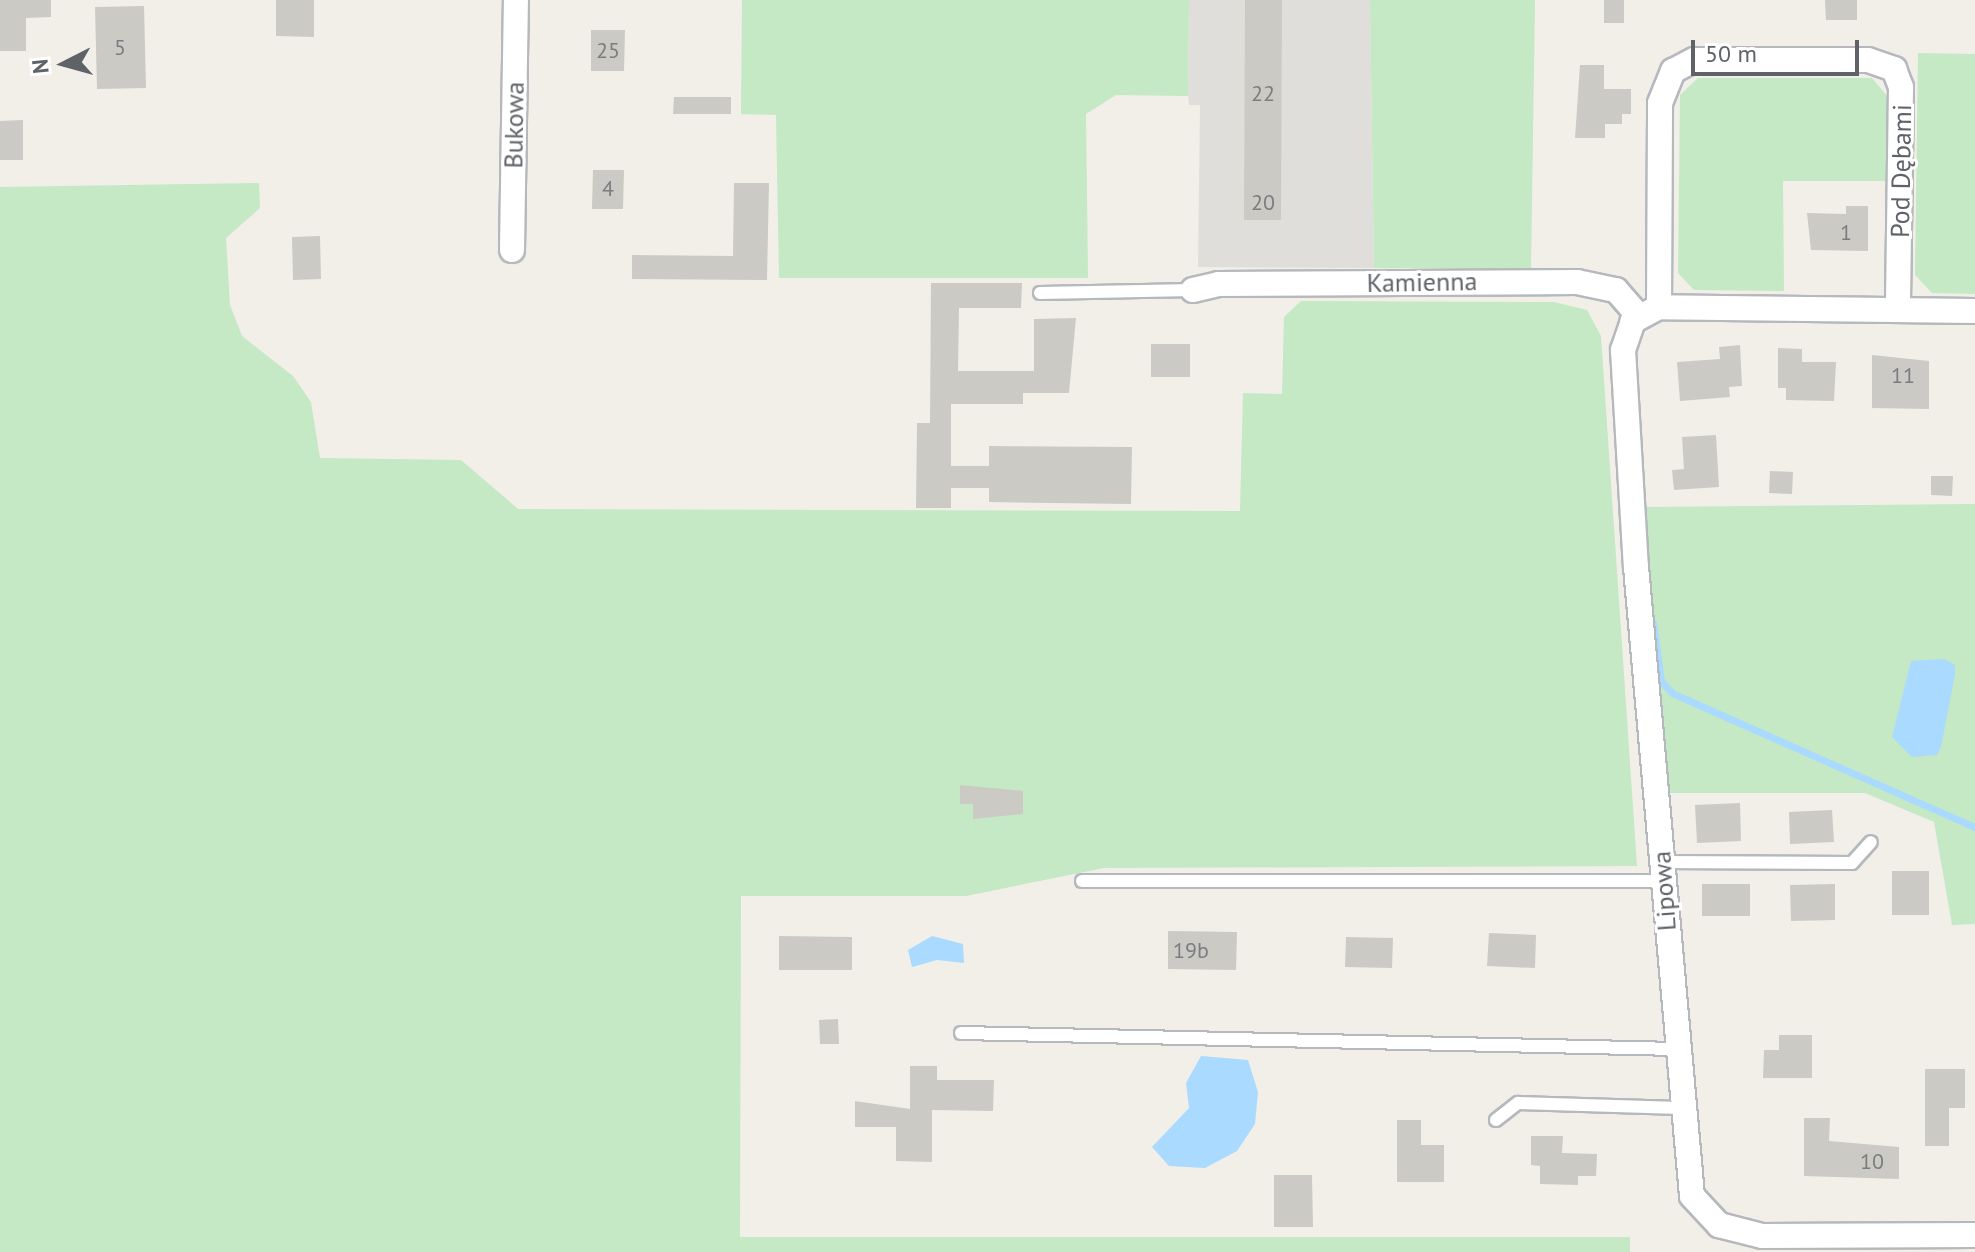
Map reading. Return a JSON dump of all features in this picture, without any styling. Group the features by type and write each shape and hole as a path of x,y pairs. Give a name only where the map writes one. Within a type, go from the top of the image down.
{"street":[{"name":"Bukowa","path":"512,250 516,0"},
{"name":"Pod Dębami","path":"1649,311 1660,103 1673,71 1694,60 1868,60 1894,69 1901,87 1898,309"},
{"name":"Kamienna","path":"1193,290 1241,284 1599,283 1649,311"},
{"path":"1649,311 1975,311"},
{"name":"Lipowa","path":"1649,311 1623,350 1680,1108 1692,1196 1719,1225 1762,1236 1975,1235"}],"lane":[{"path":"1040,293 1193,290"},
{"path":"1082,881 1662,872 1852,863 1871,842"},
{"path":"961,1033 1676,1049"},
{"path":"1496,1120 1518,1103 1680,1108"}],"shaded area":[{"path":"1189,0 1370,0 1374,268 1198,267 1200,105 1189,105 1188,96"}],"green space":[{"path":"742,0 1189,0 1188,96 1116,95 1086,114 1088,278 779,278 776,115 741,114"},
{"path":"1370,0 1535,0 1531,269 1374,268"},
{"path":"1918,53 1975,54 1975,294 1932,293 1915,275"},
{"path":"1698,78 1872,78 1888,97 1888,181 1783,181 1784,291 1694,290 1678,273 1680,95"},
{"path":"259,183 260,208 226,238 230,305 242,336 293,376 311,402 320,458 461,460 518,509 1240,511 1243,393 1282,394 1284,317 1301,301 1554,302 1587,310 1601,336 1637,866 1104,868 966,896 741,896 740,1237 1630,1237 1630,1252 0,1252 0,187"},
{"path":"1975,504 1975,924 1952,925 1934,822 1865,793 1669,793 1654,689 1643,507"}],"water":[{"path":"1944,659 1955,665 1955,674 1941,747 1937,755 1912,757 1892,737 1911,661"},
{"path":"932,936 963,944 964,963 937,960 912,967 908,950"},
{"path":"1201,1056 1248,1060 1258,1092 1255,1124 1237,1151 1205,1168 1169,1166 1152,1147 1189,1108 1186,1083"}],"building":[{"path":"0,0 51,0 51,17 26,18 26,51 0,51"},
{"path":"276,0 314,0 314,37 276,36"},
{"path":"1245,0 1282,0 1281,220 1244,220"},
{"path":"1604,0 1624,0 1624,23 1604,23"},
{"path":"1825,0 1857,0 1857,20 1826,20"},
{"path":"144,6 146,88 97,89 95,7"},
{"path":"591,30 625,30 624,71 591,71"},
{"path":"1580,65 1604,65 1604,89 1631,89 1631,114 1622,114 1622,124 1605,124 1605,138 1575,138"},
{"path":"674,97 731,97 731,114 673,114"},
{"path":"23,120 23,160 0,160 0,121"},
{"path":"593,170 624,170 623,209 592,209"},
{"path":"734,183 769,183 767,280 632,279 632,255 733,256"},
{"path":"1846,206 1868,206 1868,251 1811,250 1807,213 1846,214"},
{"path":"320,236 321,279 293,280 292,237"},
{"path":"931,283 1022,283 1021,308 959,308 958,371 1034,371 1034,319 1076,318 1069,393 1023,393 1023,404 951,404 951,466 989,466 989,446 1132,447 1131,504 989,502 989,488 951,488 951,508 916,508 917,423 930,423"},
{"path":"1151,344 1190,344 1190,377 1151,377"},
{"path":"1740,345 1742,386 1729,387 1730,397 1680,401 1677,362 1720,359 1719,347"},
{"path":"1778,348 1802,349 1802,362 1836,362 1834,401 1786,400 1786,388 1778,388"},
{"path":"1872,355 1929,361 1929,409 1872,408"},
{"path":"1716,435 1719,487 1674,490 1672,470 1684,469 1682,437"},
{"path":"1770,471 1793,472 1792,494 1769,493"},
{"path":"1931,476 1953,476 1952,496 1931,495"},
{"path":"960,785 1023,791 1023,814 973,819 973,804 960,804"},
{"path":"1740,803 1741,841 1697,843 1695,805"},
{"path":"1832,810 1834,842 1790,844 1789,812"},
{"path":"1892,871 1929,871 1929,915 1892,915"},
{"path":"1702,884 1750,884 1750,916 1702,916"},
{"path":"1835,884 1835,920 1791,921 1790,885"},
{"path":"1168,931 1237,932 1236,970 1168,969"},
{"path":"1489,933 1536,935 1535,968 1487,966"},
{"path":"779,936 852,937 852,970 779,970"},
{"path":"1346,937 1393,938 1392,968 1345,967"},
{"path":"838,1019 839,1044 820,1044 819,1020"},
{"path":"1779,1035 1812,1035 1812,1078 1763,1078 1764,1050 1779,1050"},
{"path":"910,1066 937,1066 937,1080 994,1080 993,1111 932,1110 932,1162 896,1161 896,1127 855,1127 855,1101 910,1109"},
{"path":"1925,1069 1965,1069 1965,1108 1949,1108 1949,1146 1925,1146"},
{"path":"1804,1118 1830,1118 1829,1141 1899,1147 1899,1179 1804,1176"},
{"path":"1397,1120 1421,1120 1421,1145 1444,1145 1444,1182 1397,1182"},
{"path":"1531,1136 1563,1136 1562,1153 1597,1154 1596,1176 1578,1176 1578,1185 1540,1184 1540,1166 1531,1165"},
{"path":"1274,1175 1312,1175 1313,1227 1274,1227"}],"waterway":[{"path":"1653,623 1661,681 1672,693 1975,827"}]}
